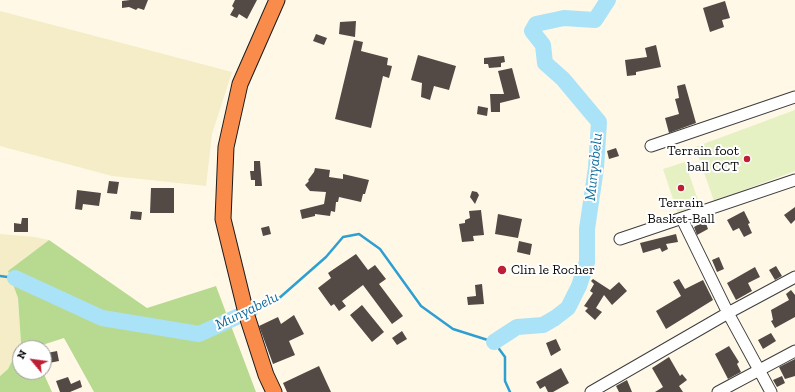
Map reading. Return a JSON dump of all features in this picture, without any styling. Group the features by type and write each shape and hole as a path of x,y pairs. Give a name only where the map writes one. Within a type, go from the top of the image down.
{"highway":[{"path":"274,392 266,375 243,302 223,219 226,146 240,84 277,0"}],"street":[{"path":"652,146 795,97"},
{"path":"620,239 795,180"},
{"path":"682,219 728,313 771,392"},
{"path":"591,392 728,313 795,278"},
{"path":"718,392 758,369 795,351"}],"shaded area":[{"path":"0,11 232,72 212,134 206,186 112,176 0,146"},
{"path":"0,234 35,237 49,240 8,271 18,298 21,340 12,340 12,361 8,369 0,376"}],"green space":[{"name":"Terrain foot ball CCT","path":"795,110 795,171 714,201 695,147"},
{"name":"Terrain Basket-Ball","path":"685,162 700,206 678,214 663,169"},
{"path":"49,240 147,308 216,286 256,392 94,392 64,338 52,342 52,340 21,340 18,298 8,271"},
{"path":"12,361 12,380 47,380 52,392 0,392 0,376 8,369"}],"building":[{"path":"148,0 144,10 138,8 136,10 129,7 122,8 122,1"},
{"path":"235,0 257,0 247,19 239,14 237,18 230,15 234,8 232,6"},
{"path":"725,1 730,18 722,20 724,27 710,32 703,8"},
{"path":"356,21 355,37 339,34 340,22"},
{"path":"316,34 327,38 324,45 313,41"},
{"path":"354,40 363,42 361,51 388,58 387,65 392,66 389,78 383,76 371,128 335,119"},
{"path":"656,45 661,67 636,72 636,75 627,76 625,60 647,57 645,48"},
{"path":"418,55 456,66 449,90 434,86 430,100 421,97 422,83 411,80"},
{"path":"504,56 505,62 501,63 501,67 489,68 488,64 484,64 484,58"},
{"path":"512,68 520,98 500,103 500,112 491,112 490,94 504,94 498,71"},
{"path":"685,84 696,123 669,133 665,118 679,114 675,99 679,98 677,86"},
{"path":"478,106 488,108 487,116 477,114"},
{"path":"616,148 619,156 609,159 607,151"},
{"path":"254,161 260,161 262,186 255,186 255,180 251,180 250,171 254,171"},
{"path":"315,168 330,170 329,177 343,179 343,174 369,180 361,202 339,197 338,202 336,202 335,212 331,211 330,216 315,214 315,216 302,219 300,210 324,204 326,192 310,191 305,185 309,181 308,180"},
{"path":"109,181 119,182 117,194 107,193"},
{"path":"151,188 174,188 174,213 150,213"},
{"path":"77,190 101,193 99,206 83,204 82,210 75,209"},
{"path":"472,191 477,192 479,195 475,204 470,197"},
{"path":"795,207 795,220 791,224 784,215"},
{"path":"481,210 484,235 473,236 474,241 462,242 459,224 465,223 465,220 470,218 469,211"},
{"path":"131,211 142,212 141,220 130,219"},
{"path":"744,211 750,223 748,224 752,233 744,237 739,228 733,231 727,220"},
{"path":"498,214 522,219 518,238 495,234"},
{"path":"22,218 28,218 28,232 14,232 14,223 21,224"},
{"path":"705,221 708,229 697,235 694,227"},
{"path":"269,226 271,234 263,236 261,228"},
{"path":"676,234 678,242 666,244 668,249 662,252 660,248 643,253 640,243"},
{"path":"519,241 532,244 530,255 517,252"},
{"path":"356,254 368,270 375,265 386,279 379,284 403,316 392,324 363,285 342,301 346,306 339,311 334,304 331,306 318,288 331,278 328,273"},
{"path":"719,257 724,269 717,272 712,260"},
{"path":"776,266 782,276 775,280 769,270"},
{"path":"755,267 760,277 748,283 752,291 736,300 727,283"},
{"path":"593,279 610,290 619,282 627,291 612,305 604,295 596,308 602,312 595,320 585,311 588,308 584,306 593,293 590,291 594,284 591,281"},
{"path":"679,279 685,289 703,280 713,300 666,329 656,311 681,296 673,282"},
{"path":"482,284 484,304 468,305 467,297 476,296 475,285"},
{"path":"791,290 795,295 795,317 775,328 771,321 773,320 771,310 789,300 786,294"},
{"path":"362,305 384,332 372,342 350,315"},
{"path":"294,315 304,334 289,341 295,355 273,364 259,326 278,317 281,324"},
{"path":"402,331 407,339 397,345 392,338"},
{"path":"771,333 776,341 763,349 758,340"},
{"path":"556,339 561,350 551,356 546,343"},
{"path":"729,346 739,362 737,364 741,372 728,379 715,354"},
{"path":"57,351 59,361 52,362 52,352"},
{"path":"669,357 680,376 682,374 687,380 679,386 683,392 655,392 663,387 652,368"},
{"path":"795,359 795,376 785,379 779,367"},
{"path":"319,366 331,392 287,392 283,383"},
{"path":"561,368 569,383 553,392 548,392 545,386 540,389 536,382"},
{"path":"782,376 785,383 777,387 773,380"},
{"path":"68,377 71,384 80,380 82,387 70,392 60,392 56,381"},
{"path":"627,380 632,392 619,392 616,386"}],"waterway":[{"name":"Munyabelu","path":"494,342 517,327 543,325 555,318 568,308 579,286 587,262 587,229 596,168 599,122 563,79 545,63 543,45 532,31 536,24 564,18 595,20 608,0"},
{"name":"Munyabelu","path":"251,311 277,300 326,257 343,237 359,234 380,249 421,306 453,329 494,342 505,357 505,381 510,392"},
{"path":"0,276 15,278"},
{"name":"Munyabelu","path":"15,278 102,318 199,334 250,311"}],"place":[{"name":"Terrain foot ball CCT","path":"747,159"},
{"name":"Terrain Basket-Ball","path":"681,188"},
{"name":"Clin le Rocher","path":"502,270"}]}
